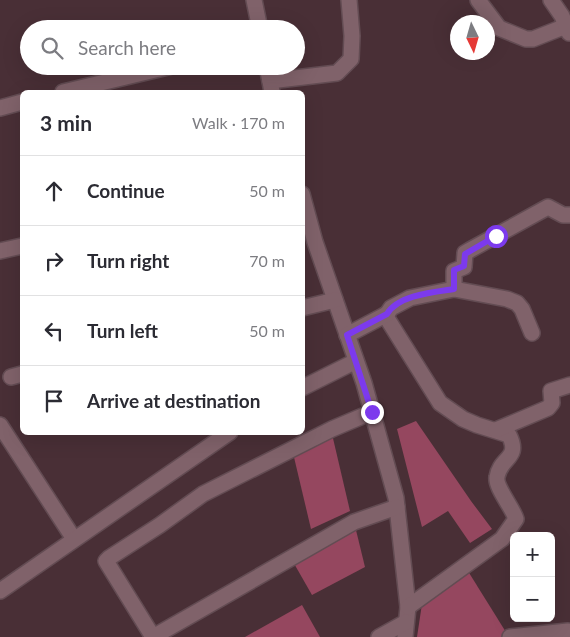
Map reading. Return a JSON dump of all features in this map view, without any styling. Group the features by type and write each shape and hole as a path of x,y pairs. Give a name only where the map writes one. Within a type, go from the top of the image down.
{"street":[{"path":"254,0 258,20"},
{"path":"270,80 338,73 351,58 352,36 349,0"},
{"path":"478,0 499,28 526,39 568,30 562,16 551,0"},
{"path":"71,90 134,75"},
{"path":"0,108 20,103"},
{"path":"305,205 315,242 372,412 396,498 406,622"},
{"path":"454,289 454,270 464,266 465,254 470,250 548,207 563,215 570,215"},
{"path":"0,252 20,247"},
{"path":"347,335 385,315 391,308 410,298 454,289 507,299 517,303 522,309 532,333"},
{"path":"305,307 335,300"},
{"path":"379,637 406,622 502,539 516,519 514,511 498,484 497,477 514,451 509,435 478,426 463,419 440,403 385,315"},
{"path":"305,386 356,361"},
{"path":"496,430 548,408 552,403 551,392 570,385"},
{"path":"372,412 332,429 203,494 106,561 153,637 354,522 397,507"},
{"path":"0,425 6,445 74,539"},
{"path":"0,591 226,435"},
{"path":"510,637 568,631"}],"building":[{"path":"416,421 492,529 470,543 448,511 422,527 397,429"},
{"path":"332,434 350,511 311,529 293,453"},
{"path":"355,526 365,567 312,595 292,560"},
{"path":"466,568 509,637 417,637 422,604"},
{"path":"302,605 320,637 245,637"}],"route":[{"path":"372,412 347,335 387,314 391,308 410,298 454,289 454,270 464,266 465,254 496,236"}]}
